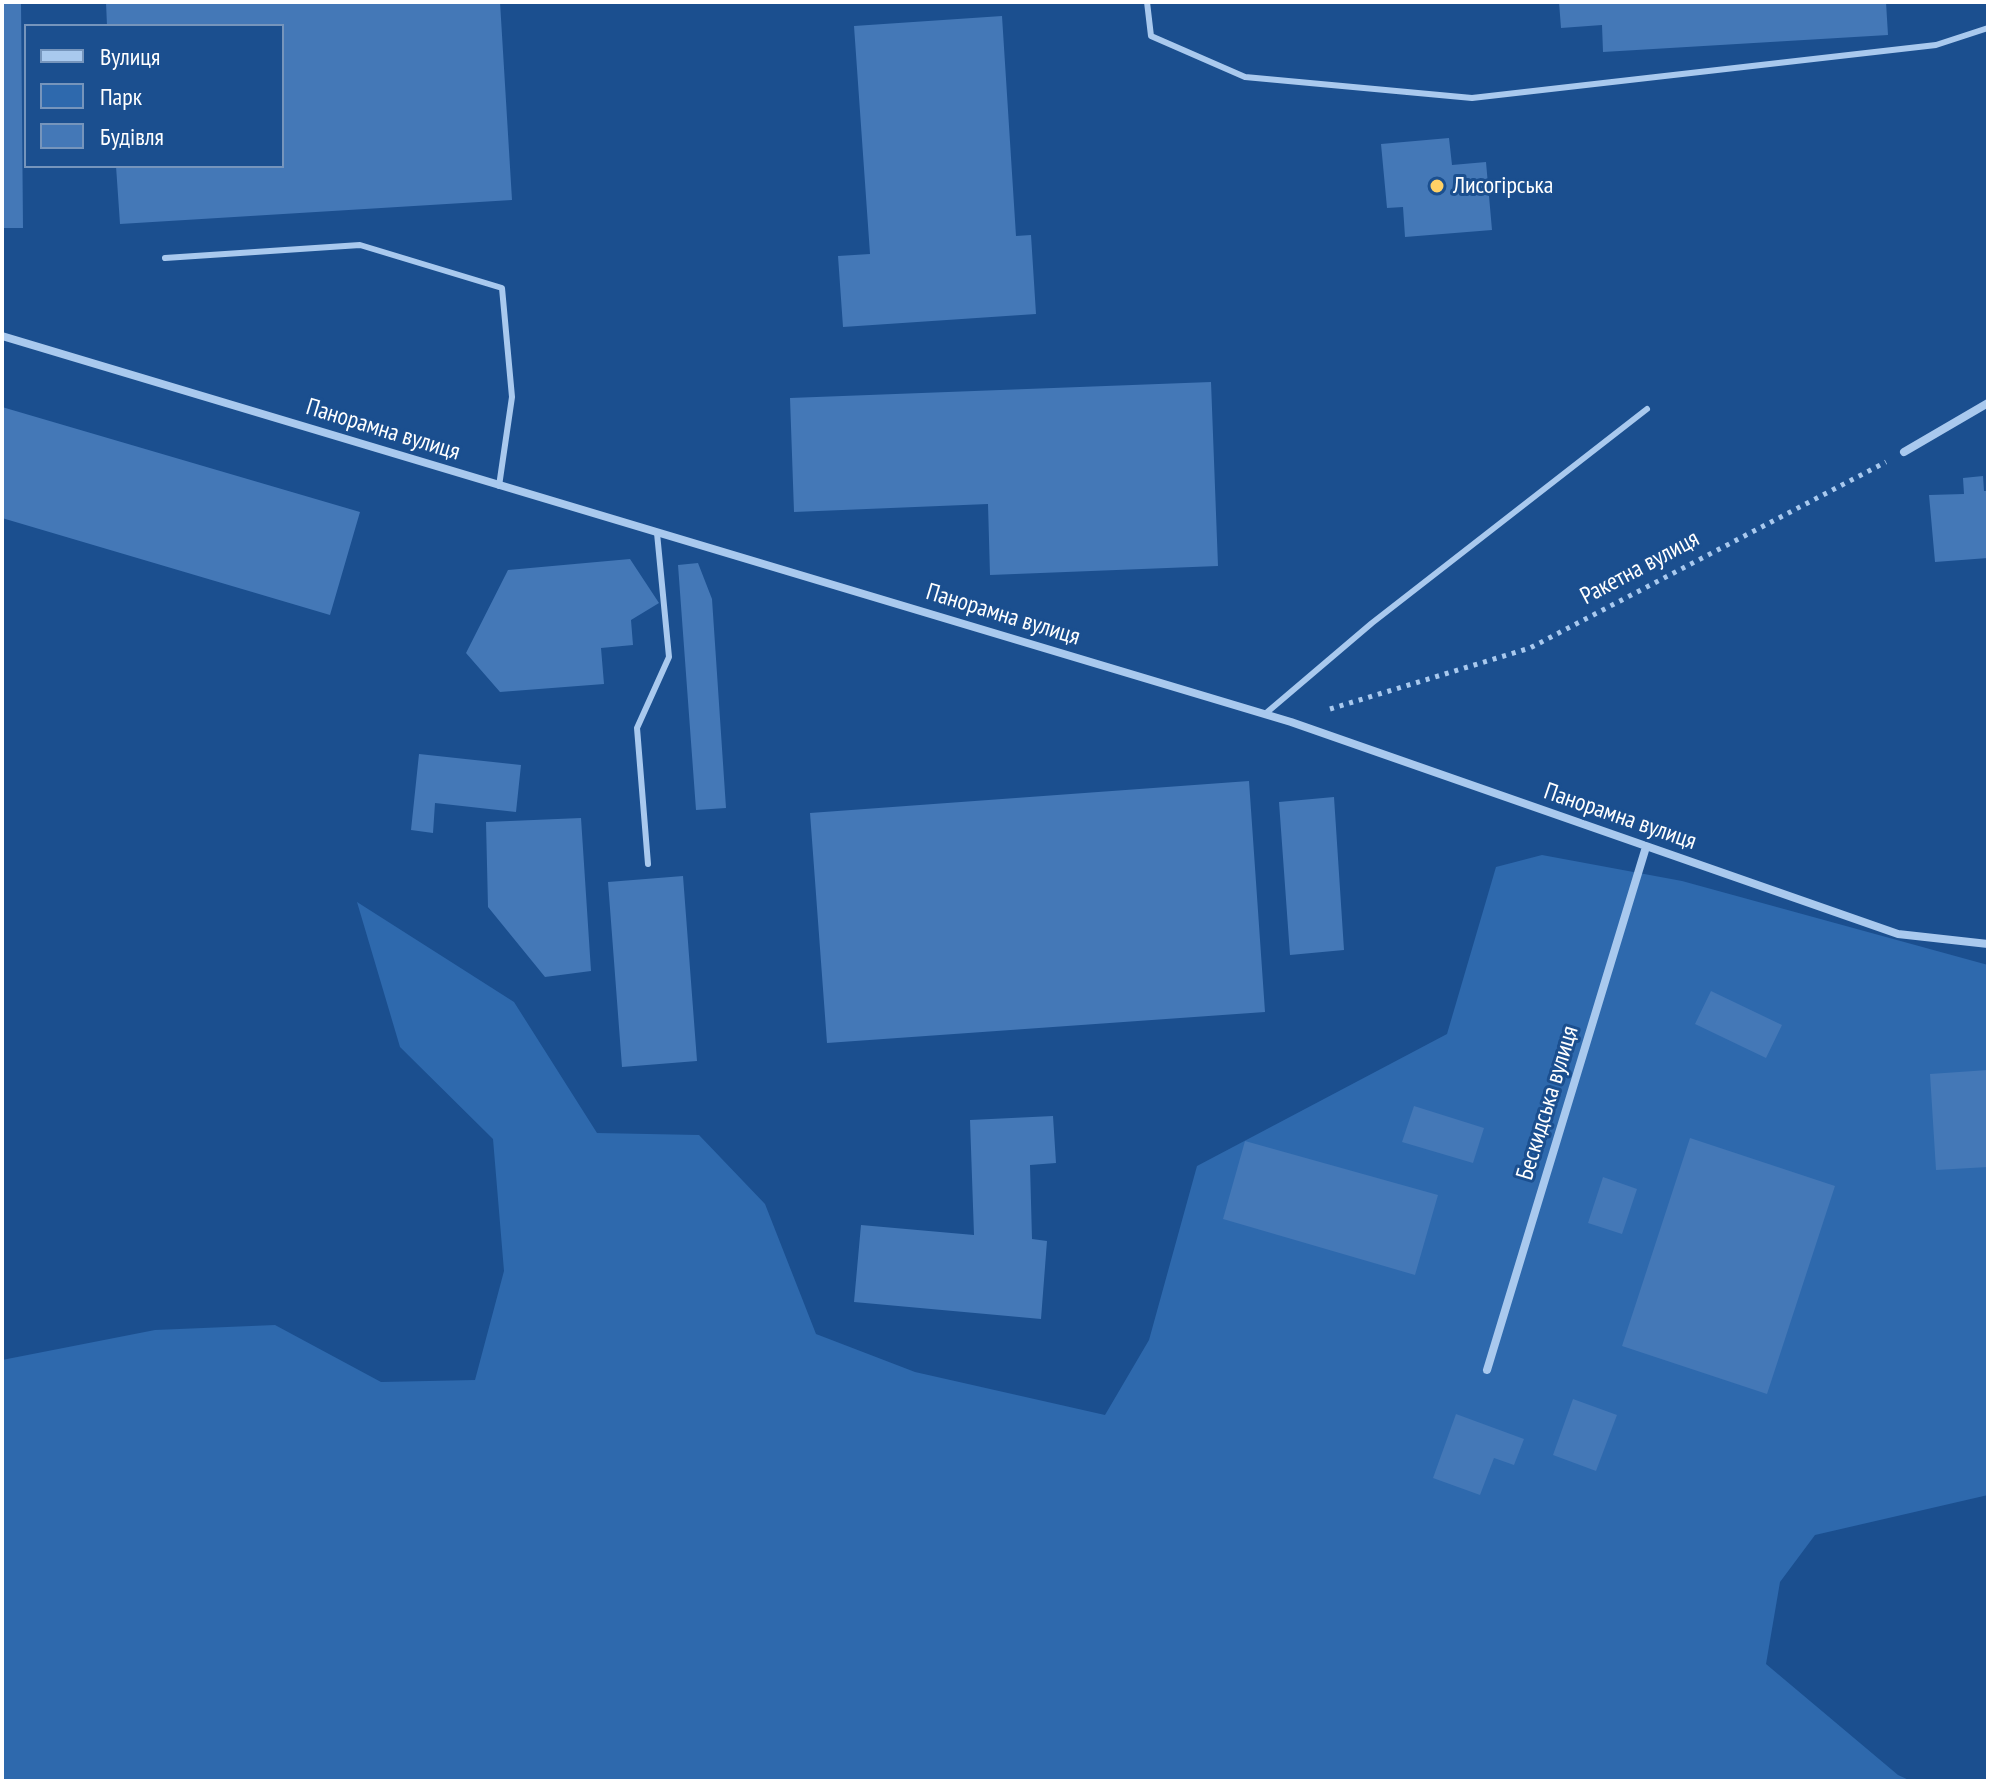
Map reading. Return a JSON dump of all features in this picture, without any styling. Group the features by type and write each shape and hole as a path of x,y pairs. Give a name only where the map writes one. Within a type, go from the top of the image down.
{"street":[{"name":"Панорамна вулиця","path":"2,336 1291,722 1898,934 1988,944"},
{"path":"1904,452 1988,403"},
{"name":"Бескидська вулиця","path":"1487,1370 1646,847"}],"lane":[{"path":"1147,2 1151,36 1245,77 1472,98 1936,45 1988,28"},
{"path":"165,258 360,245 502,288 512,397 499,486"},
{"path":"1265,714 1372,623 1647,409"},
{"path":"648,864 637,728 669,657 657,533"}],"path":[{"name":"Ракетна вулиця","path":"1291,722 1530,648 1904,452"}],"green space":[{"path":"1542,855 1682,881 1988,965 1988,1495 1815,1535 1780,1582 1766,1664 1898,1775 1911,1781 2,1781 2,1360 155,1330 275,1325 381,1382 475,1380 504,1271 493,1139 400,1047 357,902 514,1002 597,1133 699,1135 765,1204 816,1334 915,1372 1105,1415 1149,1340 1197,1166 1447,1034 1496,867"}],"building":[{"path":"2,2 21,2 23,228 2,228"},
{"path":"106,2 500,2 512,200 120,224 116,168 284,168 284,24 107,24"},
{"path":"1559,2 1886,2 1888,35 1603,52 1602,25 1561,28"},
{"path":"1002,16 1016,236 1031,235 1036,314 843,327 838,256 870,254 854,26"},
{"name":"Лисогірська","path":"1449,138 1452,165 1486,162 1492,230 1405,237 1403,207 1387,208 1381,144"},
{"path":"1211,382 1218,566 990,575 988,504 794,512 790,398"},
{"path":"2,407 360,512 330,615 2,518"},
{"path":"1983,476 1984,491 1988,491 1988,558 1935,562 1929,495 1964,494 1963,478"},
{"path":"630,559 659,603 631,620 633,645 601,648 604,684 500,692 466,653 508,570"},
{"path":"698,563 712,599 726,808 696,810 678,565"},
{"path":"419,754 521,765 516,812 435,803 433,833 411,830"},
{"path":"1249,781 1265,1012 827,1043 810,813"},
{"path":"1334,797 1344,950 1290,955 1279,802"},
{"path":"581,818 591,971 545,977 488,907 486,822"},
{"path":"683,876 697,1061 622,1067 608,882"},
{"path":"1711,991 1782,1025 1766,1058 1695,1024"},
{"path":"1988,1070 1988,1167 1936,1170 1930,1074"},
{"path":"1414,1106 1484,1128 1473,1163 1402,1142"},
{"path":"1053,1116 1056,1163 1030,1165 1032,1239 1047,1241 1041,1319 854,1302 861,1225 974,1235 970,1120"},
{"path":"1690,1138 1835,1186 1767,1394 1622,1346"},
{"path":"1245,1141 1438,1195 1415,1275 1223,1219"},
{"path":"1603,1177 1637,1189 1622,1234 1588,1223"},
{"path":"1573,1399 1617,1415 1596,1471 1553,1455"},
{"path":"1456,1414 1524,1439 1514,1465 1494,1458 1480,1495 1433,1478"}],"place":[{"name":"Лисогірська","path":"1437,186"}]}
